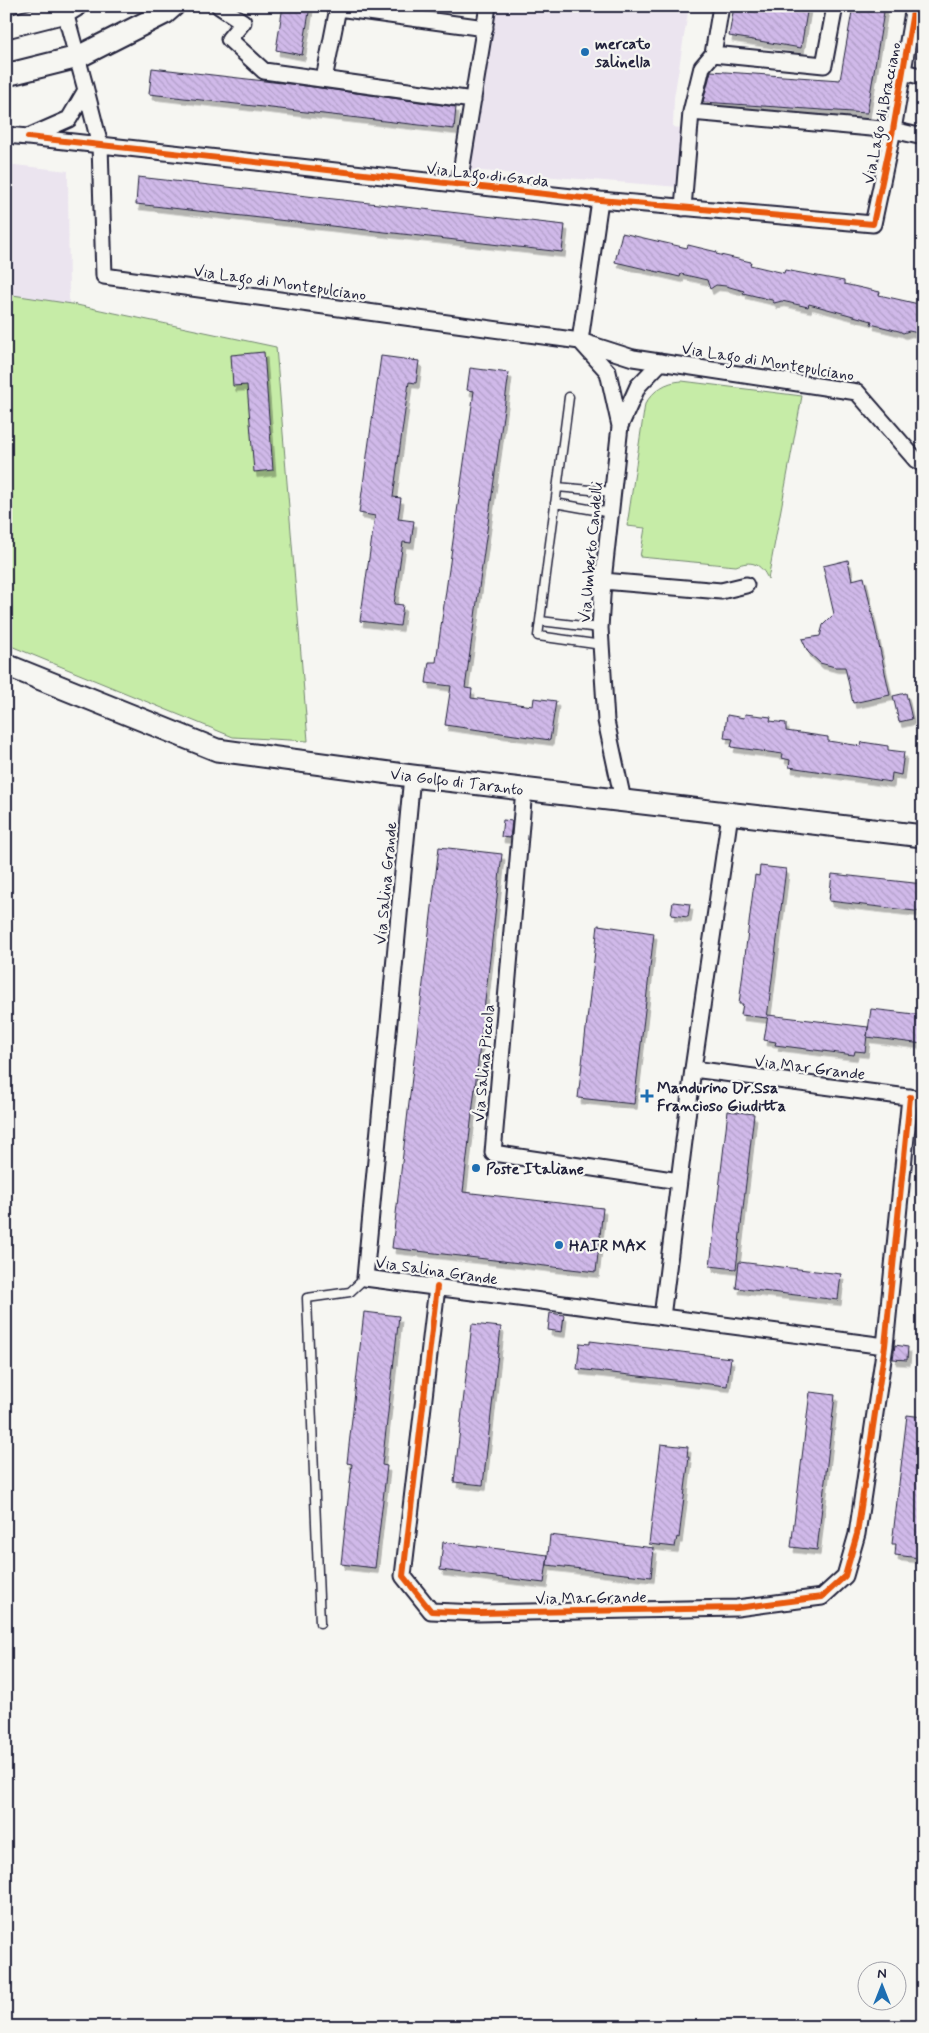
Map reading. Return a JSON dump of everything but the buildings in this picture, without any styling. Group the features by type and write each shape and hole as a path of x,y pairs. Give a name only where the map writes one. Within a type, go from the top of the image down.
{"street":[{"path":"6,75 78,57 165,13 173,6"},
{"path":"219,6 243,22 229,39 264,71 472,100"},
{"path":"459,184 488,6"},
{"path":"683,208 691,112 702,67 713,54 721,6"},
{"path":"713,54 824,65 835,6"},
{"name":"Via Lago di Bracciano","path":"873,224 904,72 914,6"},
{"path":"324,79 338,8 484,28"},
{"path":"6,27 70,9 78,57 100,146"},
{"path":"904,72 923,77"},
{"path":"28,137 69,119 86,90"},
{"path":"691,112 893,130 923,138"},
{"name":"Via Lago di Garda","path":"6,134 100,146 600,200 873,224"},
{"name":"Via Lago di Montepulciano","path":"100,146 104,276 580,341 633,358 857,392 916,460 923,464"},
{"path":"580,341 600,200"},
{"name":"Via Umberto Candelli","path":"580,341 608,372 620,426"},
{"name":"Via Umberto Candelli","path":"623,800 606,721 600,628 603,580 620,426 638,386 661,362"},
{"path":"603,580 721,591 746,585"},
{"name":"Via Golfo di Taranto","path":"6,665 218,750 412,776 923,836"},
{"name":"Via Salina Grande","path":"412,776 365,1278 886,1346"},
{"name":"Via Salina Piccola","path":"524,789 493,1153 679,1181"},
{"path":"662,1317 693,1069 730,814"},
{"name":"Via Mar Grande","path":"693,1069 916,1098"},
{"path":"886,1346 916,1098"},
{"name":"Via Mar Grande","path":"438,1287 403,1576 431,1611 479,1613 737,1608 822,1597 845,1576 857,1534 886,1346"}],"lane":[{"path":"569,396 538,636 602,645"},
{"path":"557,487 613,492"},
{"path":"555,503 611,512"},
{"path":"540,622 600,628"},
{"path":"320,1623 307,1298 350,1292 365,1278"}],"shaded area":[{"name":"mercato salinella","path":"496,6 689,6 674,98 673,127 685,129 679,187 469,170"},
{"path":"6,164 68,171 69,304 6,294"}],"green space":[{"path":"6,294 72,304 276,347 308,741 233,737 6,644"},
{"path":"682,381 802,396 768,579 759,566 751,563 736,566 640,557 645,528 627,526 645,404 661,388 670,383"}],"cycle path":[{"path":"28,137 600,200 873,224 893,130 914,6"},
{"path":"437,1287 403,1576 431,1611 479,1613 737,1608 822,1597 845,1576 857,1534 885,1346 910,1097"}],"place":[{"name":"mercato salinella","path":"585,52"},
{"name":"Mandurino Dr.Ssa Francioso Giuditta","path":"647,1096"},
{"name":"Poste Italiane","path":"476,1168"},
{"name":"HAIR MAX","path":"559,1245"}]}
